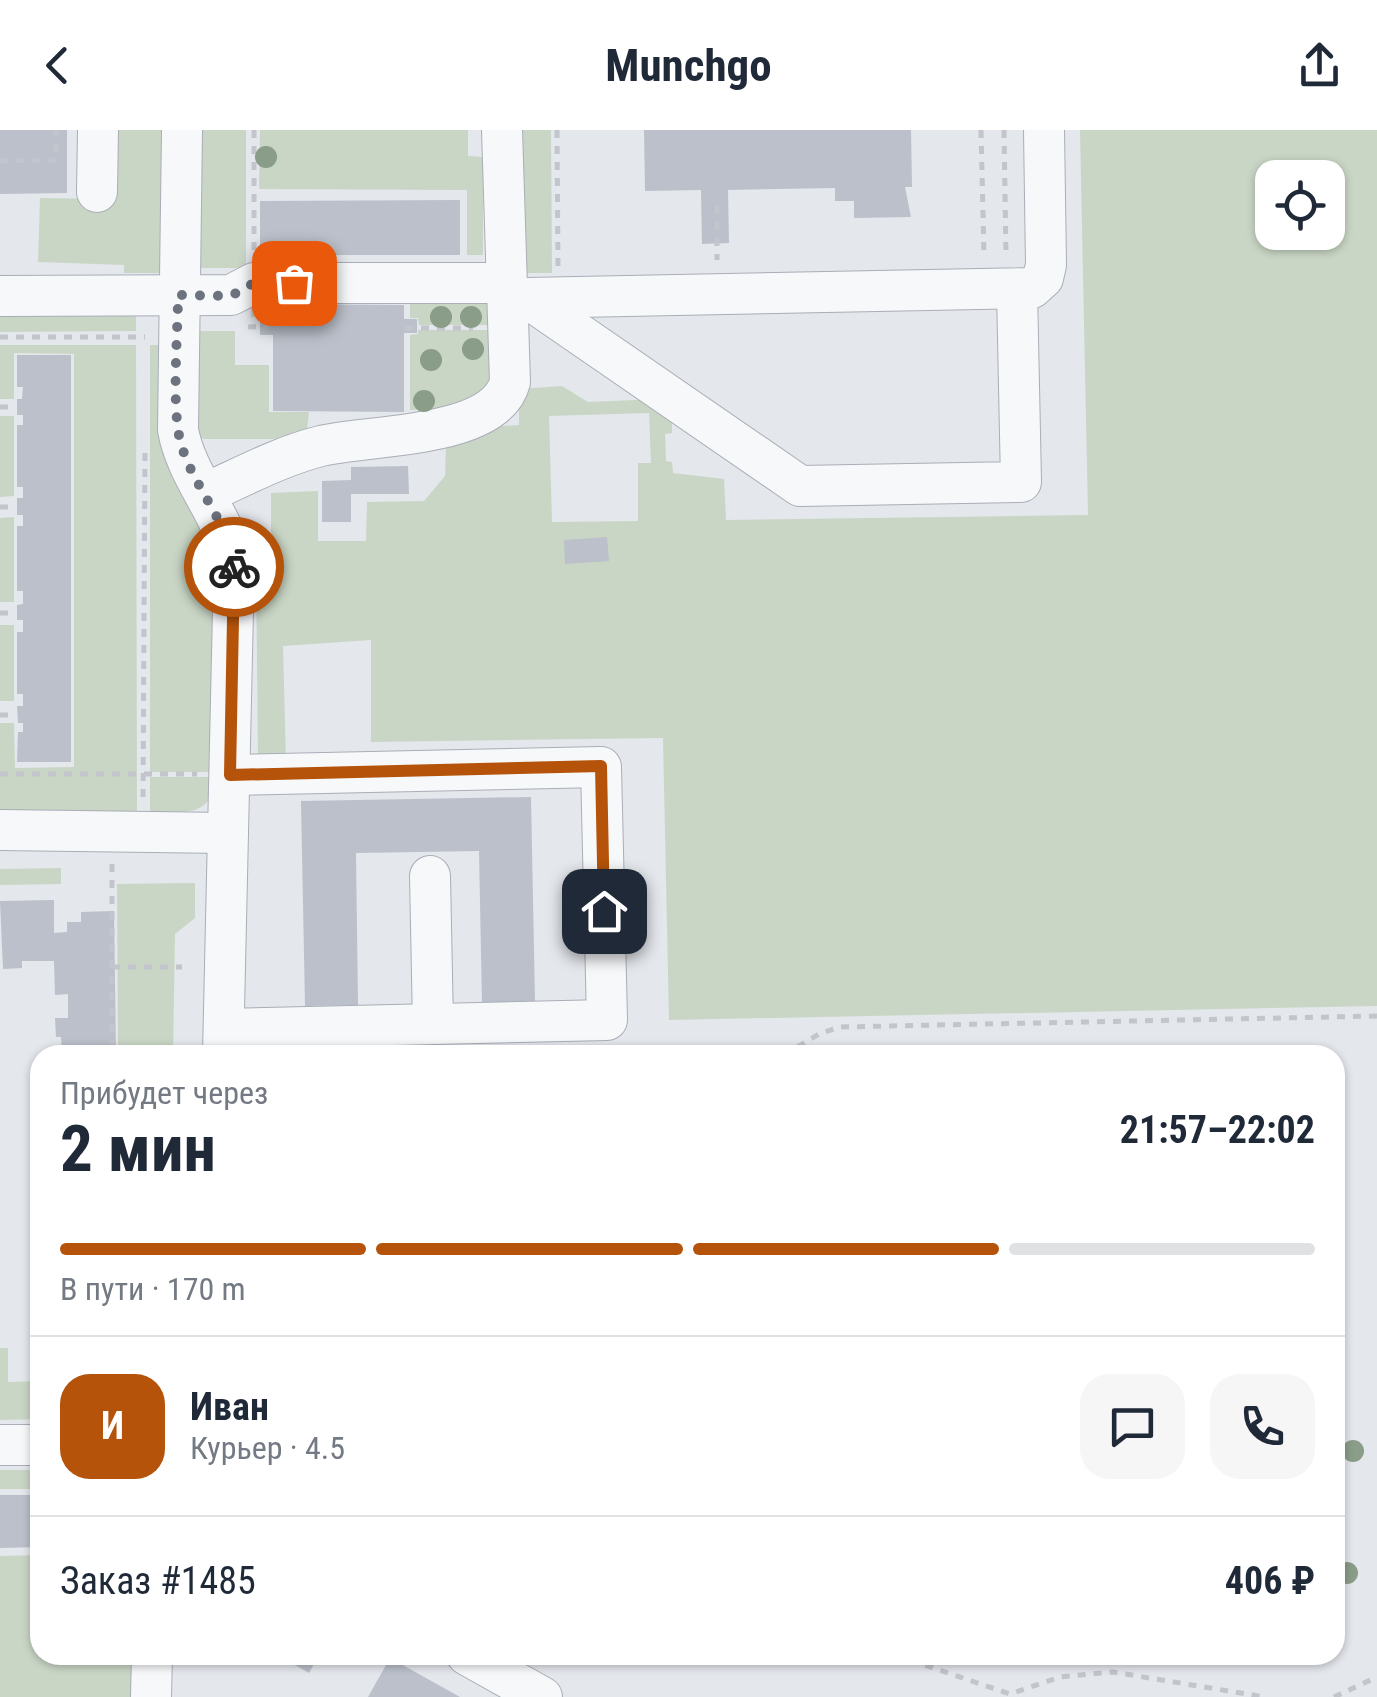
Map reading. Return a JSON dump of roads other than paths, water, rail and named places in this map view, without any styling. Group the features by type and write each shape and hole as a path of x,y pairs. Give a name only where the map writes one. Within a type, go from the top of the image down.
{"street":[{"path":"97,192 98,130"},
{"path":"182,130 178,430 187,460 225,528 234,566 223,1042 432,1024 607,1020 601,766 230,775"},
{"path":"206,493 288,456 324,445 453,425 489,411 507,394 509,296 504,284 502,130"},
{"path":"1017,290 1020,482 800,486 527,298 1032,288 1046,271 1044,130"},
{"path":"0,296 231,296 254,283 504,284"},
{"path":"0,830 228,832"},
{"path":"430,876 432,1024"},
{"path":"0,1445 30,1445"},
{"path":"150,1697 152,1665"},
{"path":"485,1665 542,1697"}]}
